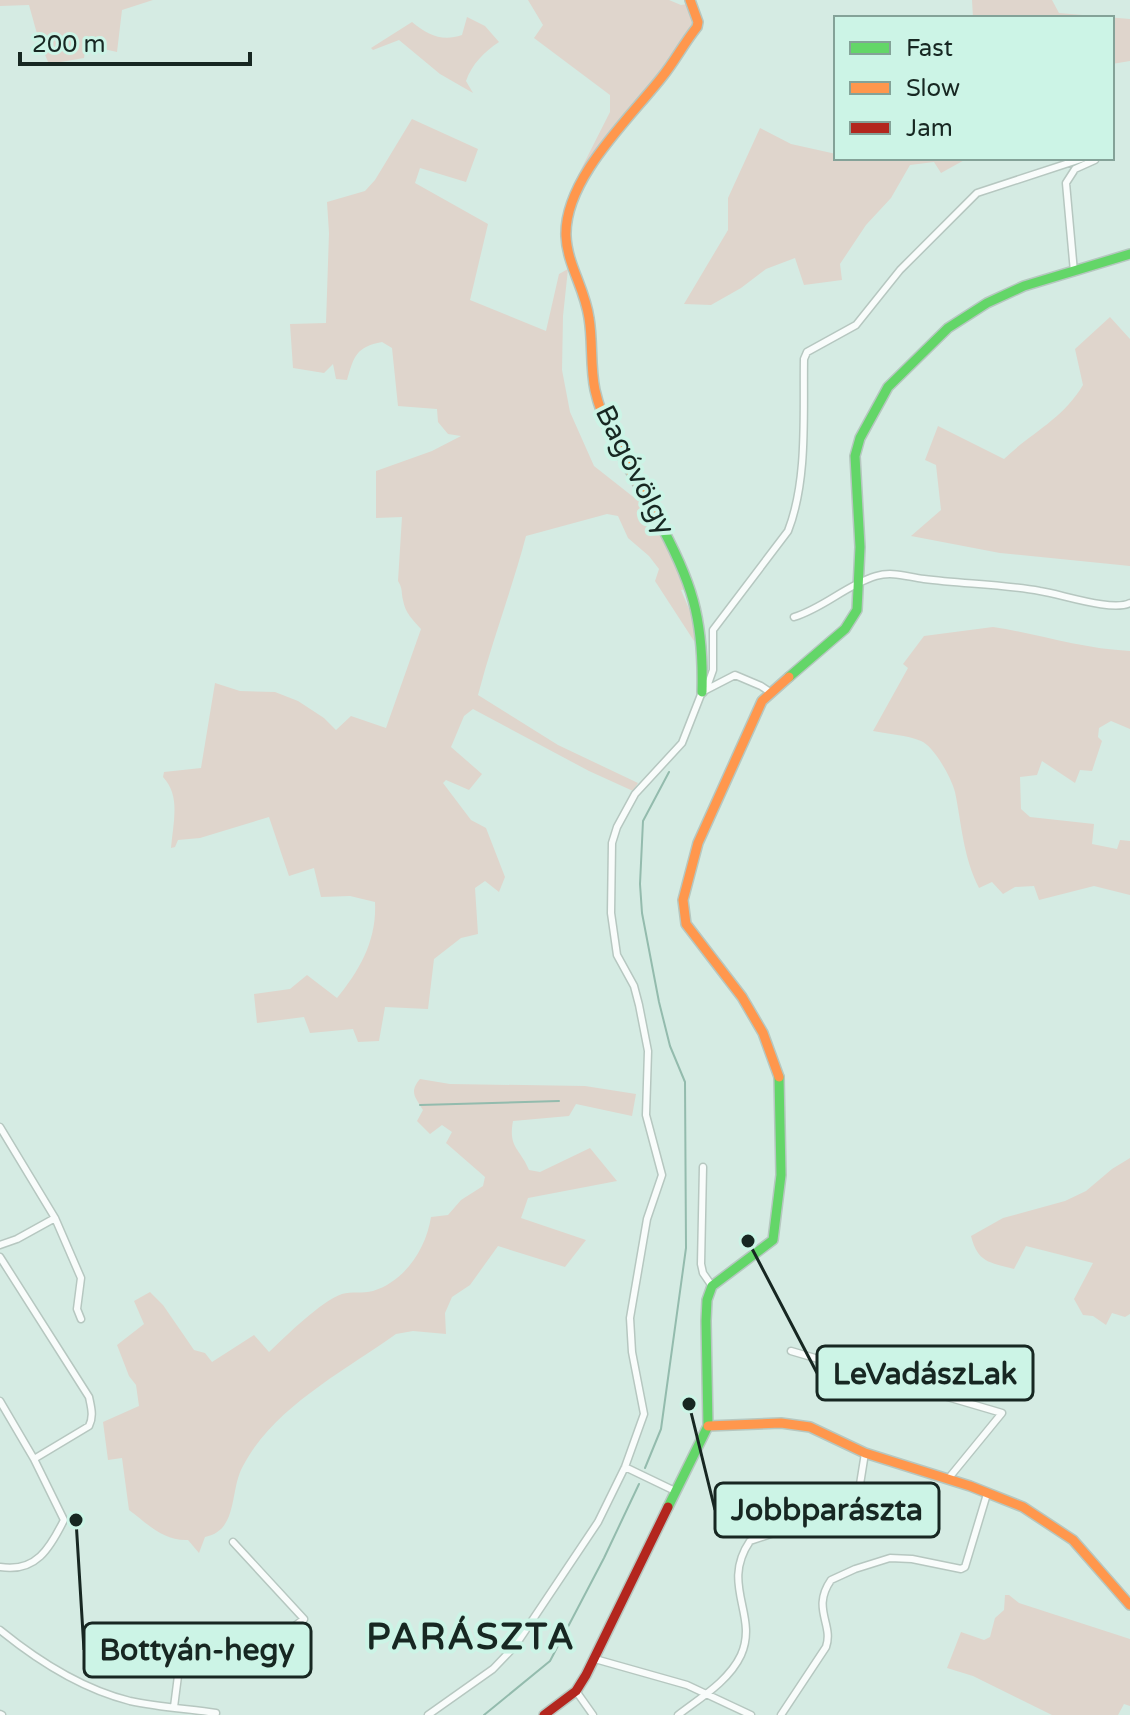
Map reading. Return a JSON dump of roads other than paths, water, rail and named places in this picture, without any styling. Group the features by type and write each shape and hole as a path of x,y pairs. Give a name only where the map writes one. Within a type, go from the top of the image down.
{"street":[{"name":"Bagóvölgy","path":"690,0 697,27 663,75 607,141 584,182 567,222 565,235 588,307 594,385 599,404 617,448 670,537 693,591 702,623 705,688"},
{"path":"428,1715 493,1669 515,1646 598,1522 625,1467 644,1414 632,1352 630,1318 647,1219 662,1175 646,1115 648,1051 639,1005 634,986 617,955 611,913 612,843 635,794 682,743 713,670 713,630 788,531 793,519 801,467 804,359 807,352 856,325 900,270 977,193 1078,160"},
{"path":"1074,272 1066,183 1075,169 1095,160"},
{"path":"544,1715 576,1691 595,1659 708,1426 706,1321 707,1300 712,1286 773,1240 781,1175 778,1068 749,1009 686,924 683,900 698,843 762,701 845,629 857,610 860,547 855,456 860,438 888,387 948,328 968,313 1005,293 1130,254"},
{"path":"794,617 819,608 858,583 882,574 1040,590 1106,604 1125,606 1130,603"},
{"path":"705,688 735,675 770,692"},
{"path":"0,1127 55,1218 81,1278 77,1309 81,1319"},
{"path":"703,1167 701,1264 712,1286"},
{"path":"0,1245 55,1218"},
{"path":"0,1257 89,1397 92,1410 89,1426 34,1459"},
{"path":"791,1351 1002,1413 948,1479"},
{"path":"0,1401 34,1459 64,1520 42,1558 23,1567 0,1567"},
{"path":"708,1426 781,1423 810,1427 865,1453 1023,1507 1073,1540 1130,1605"},
{"path":"678,1715 726,1677 739,1658 745,1643 745,1622 737,1580 743,1552 750,1541 857,1503 865,1453"},
{"path":"625,1467 675,1491"},
{"path":"781,1715 826,1647 828,1640 822,1602 831,1580 890,1558 904,1557 961,1569 965,1567 987,1494"},
{"path":"174,1707 184,1649 211,1659 245,1655 304,1619 233,1542"},
{"path":"0,1630 42,1661 101,1691 131,1701 216,1713"},
{"path":"595,1659 708,1692 751,1715"},
{"path":"576,1691 593,1715"}],"waterway":[{"path":"645,1468 661,1429 686,1248 685,1082 670,1046 659,1002 642,913 640,884 643,821 669,772"},
{"path":"420,1105 559,1101"},
{"path":"484,1715 550,1661 639,1484"}],"place":[{"name":"LeVadászLak","path":"748,1241"},
{"name":"Jobbparászta","path":"689,1404"},
{"name":"Bottyán-hegy","path":"76,1520"}],"district":[{"name":"PARÁSZTA","path":"471,1637"}]}
